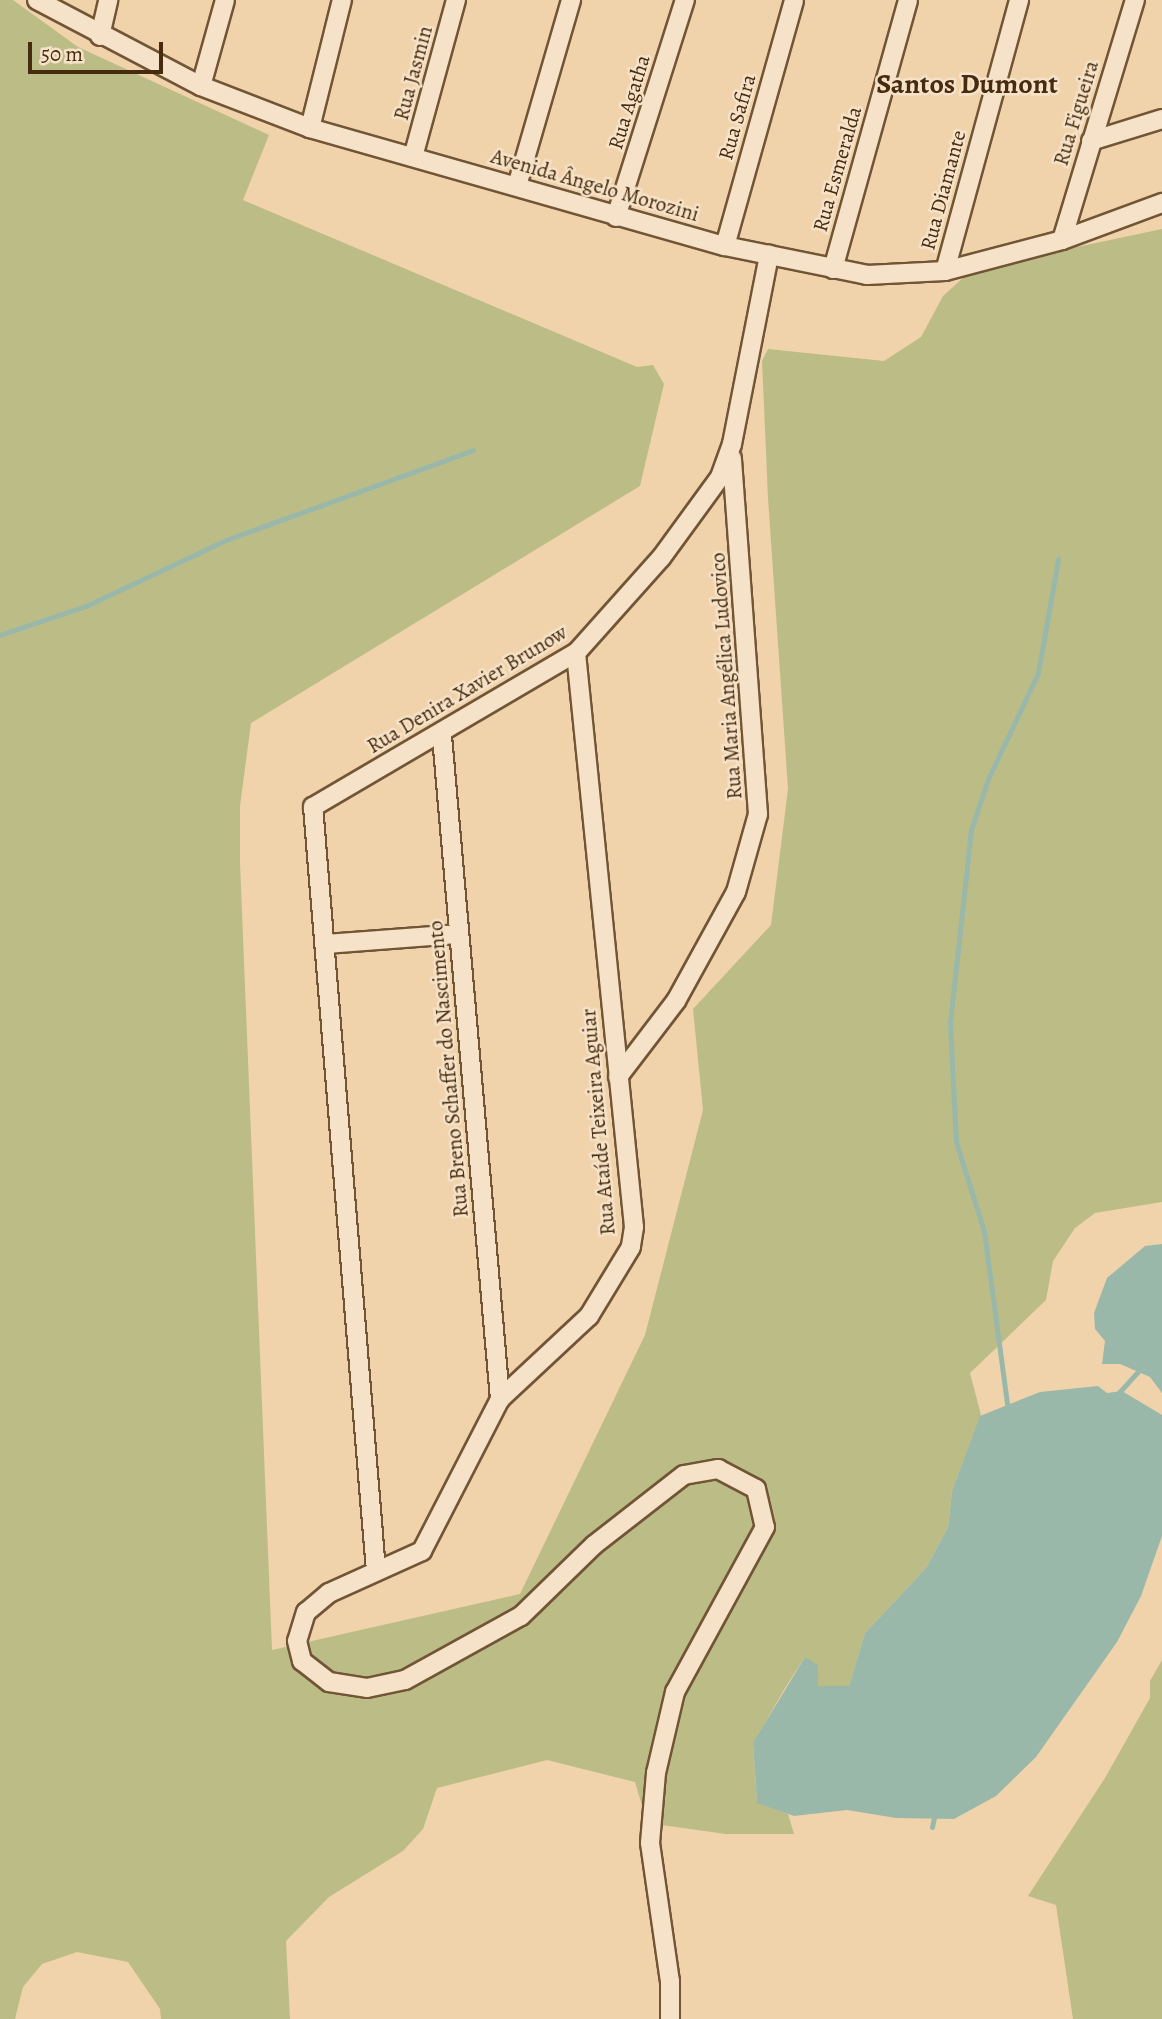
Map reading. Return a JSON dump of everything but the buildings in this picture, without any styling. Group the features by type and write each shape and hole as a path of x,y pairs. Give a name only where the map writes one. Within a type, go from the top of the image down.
{"street":[{"name":"Avenida Ângelo Morozini","path":"37,0 100,36 201,86 310,128 517,186 616,217 725,246 833,269 883,276 945,271 1062,240 1162,203"},
{"path":"100,36 108,0"},
{"path":"201,86 225,0"},
{"path":"310,128 342,0"},
{"name":"Rua Jasmin","path":"413,157 456,0"},
{"path":"517,186 570,0"},
{"name":"Rua Agatha","path":"616,217 685,0"},
{"name":"Rua Safira","path":"725,246 794,0"},
{"name":"Rua Esmeralda","path":"833,269 908,0"},
{"name":"Rua Diamante","path":"945,271 1019,0"},
{"name":"Rua Figueira","path":"1062,240 1135,0"},
{"path":"1091,141 1162,119"},
{"name":"Rua Denira Xavier Brunow","path":"325,944 312,813 317,803 442,736 576,653 712,495 732,444 769,255"},
{"name":"Rua Maria Angélica Ludovico","path":"618,1077 676,1001 736,892 758,814 732,444"},
{"name":"Rua Ataíde Teixeira Aguiar","path":"576,653 634,1227 631,1247 589,1316 500,1399 422,1551 400,1566 376,1572 329,1593 306,1612 297,1641 302,1661 315,1676 343,1687 386,1685 480,1643 521,1616 594,1545 684,1475 719,1469 756,1489 765,1527 675,1692 656,1773 650,1843 670,1981 670,2019"},
{"name":"Rua Breno Schaffer do Nascimento","path":"442,736 500,1399"},
{"path":"376,1572 325,944 458,934"}],"green space":[{"path":"0,0 13,0 78,47 269,135 243,200 637,367 653,365 664,384 640,486 251,723 240,806 240,863 272,1650 520,1594 645,1335 703,1110 693,1009 771,925 788,789 768,498 762,361 768,349 884,361 921,337 943,296 973,269 1162,229 1162,1202 1095,1213 1075,1228 1053,1261 1046,1300 970,1373 981,1415 952,1491 948,1527 926,1568 865,1633 849,1686 818,1686 805,1657 785,1688 753,1744 757,1802 788,1814 794,1834 726,1834 647,1823 635,1782 547,1760 437,1788 423,1829 403,1851 329,1897 286,1941 290,2019 161,2019 160,2009 128,1962 77,1952 42,1964 23,1987 15,2019 0,2019"},
{"path":"1162,1660 1162,2019 1073,2019 1056,1905 1028,1896 1105,1778 1150,1698 1150,1681"}],"shaded area":[{"path":"1162,1244 1162,1393 1150,1377 1120,1364 1102,1364 1105,1341 1095,1329 1094,1313 1107,1278 1145,1246"},
{"path":"1098,1386 1107,1393 1122,1391 1162,1415 1162,1536 1141,1596 1117,1642 1036,1757 996,1796 954,1819 896,1818 847,1810 794,1816 757,1803 753,1743 805,1657 818,1665 818,1686 849,1686 865,1633 926,1568 948,1527 952,1491 980,1416 1040,1392"}],"waterway":[{"path":"0,635 88,605 226,540 473,450"},
{"path":"1008,1411 984,1231 956,1142 950,1023 971,830 988,779 1038,673 1058,559"},
{"path":"1114,1398 1142,1367"},
{"path":"932,1827 935,1813"}],"district":[{"name":"Santos Dumont","path":"967,84"}]}
